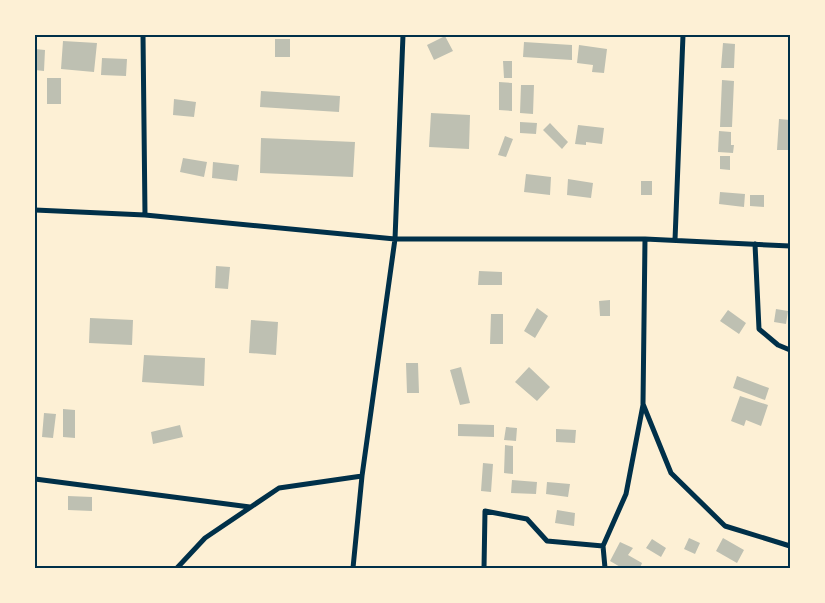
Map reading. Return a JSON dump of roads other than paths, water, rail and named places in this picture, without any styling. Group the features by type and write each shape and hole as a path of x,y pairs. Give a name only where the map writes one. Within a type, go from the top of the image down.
{"street":[{"path":"143,35 145,215"},
{"path":"353,568 362,476 394,239 403,35"},
{"path":"675,240 683,35"},
{"path":"35,210 145,215 394,239 645,239 790,246"},
{"path":"605,568 603,546 626,494 643,404 645,239"},
{"path":"755,244 760,329 778,345 790,350"},
{"path":"643,404 671,473 725,526 790,546"},
{"path":"177,568 205,538 279,488 362,476"},
{"path":"35,486 35,479 250,508"},
{"path":"484,568 485,511 527,519 547,541 603,546"}]}
